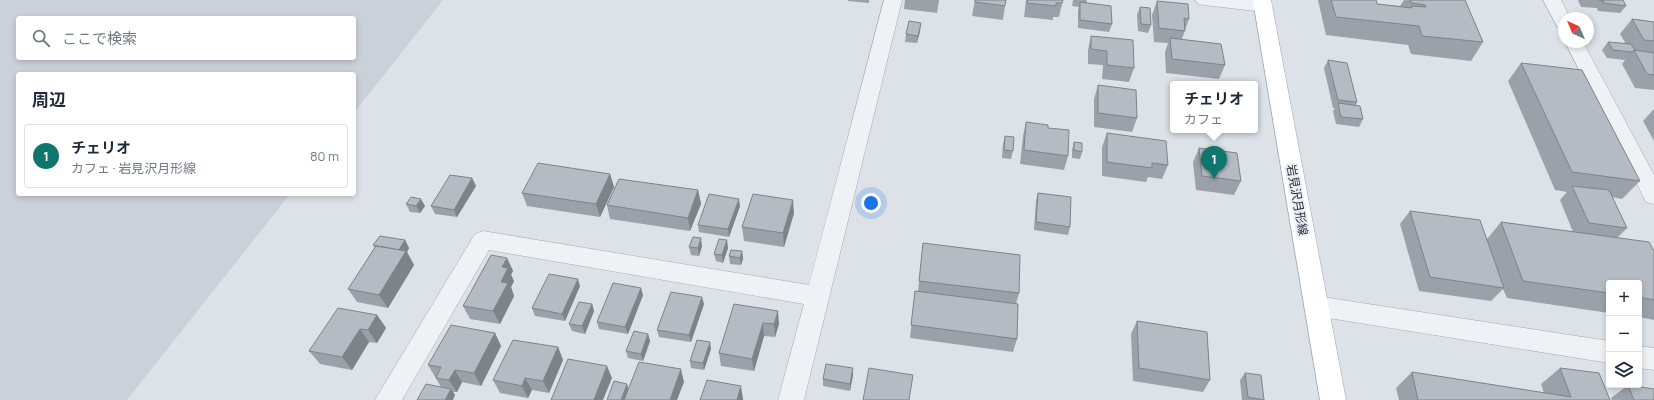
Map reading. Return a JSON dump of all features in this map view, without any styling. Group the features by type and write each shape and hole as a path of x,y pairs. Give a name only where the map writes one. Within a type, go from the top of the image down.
{"main road":[{"name":"岩見沢月形線","path":"1263,3 1333,400"}],"street":[{"path":"791,400 893,0"},
{"path":"1204,0 1263,3"},
{"path":"1552,0 1558,12"},
{"path":"1577,48 1654,196"},
{"path":"388,400 483,240 817,296"},
{"path":"1316,306 1606,352"},
{"path":"1642,357 1654,359"}],"shaded area":[{"path":"0,0 443,0 356,110 356,72 16,72 16,196 288,196 127,400 0,400"}],"building":[{"path":"975,0 1006,0 1005,6 975,2"},
{"path":"1027,0 1063,0 1062,3 1056,3 1056,6 1027,3"},
{"path":"1331,0 1376,0 1377,4 1412,8 1411,6 1426,7 1425,5 1411,3 1410,0 1465,0 1483,42 1422,36 1419,26 1336,17"},
{"path":"1603,0 1623,0 1626,6 1604,3"},
{"path":"1157,1 1188,4 1189,19 1184,18 1185,31 1159,28"},
{"path":"1080,2 1111,6 1112,24 1080,20"},
{"path":"1140,7 1150,8 1151,25 1141,24"},
{"path":"1632,19 1654,22 1654,41 1644,40"},
{"path":"909,21 921,23 918,36 906,34"},
{"path":"1091,36 1133,40 1134,68 1107,65 1107,51 1091,49"},
{"path":"1170,38 1221,44 1225,65 1172,59"},
{"path":"1608,42 1631,44 1635,50 1632,52 1613,50"},
{"path":"1634,50 1654,53 1654,75 1647,74"},
{"path":"1328,60 1347,63 1357,102 1338,100"},
{"path":"1521,63 1582,70 1640,181 1572,172"},
{"path":"1098,85 1136,90 1137,118 1098,113"},
{"path":"1338,103 1360,106 1363,119 1341,117"},
{"path":"1026,122 1048,125 1048,128 1069,130 1068,156 1024,150"},
{"path":"1107,133 1166,141 1168,165 1152,163 1152,168 1107,162"},
{"path":"1005,136 1014,137 1013,151 1004,150"},
{"path":"1074,142 1082,143 1082,152 1074,150"},
{"path":"1199,148 1237,153 1241,181 1202,176"},
{"path":"538,163 610,174 596,204 522,193"},
{"path":"450,175 472,178 454,210 431,206"},
{"path":"619,179 698,190 688,218 607,205"},
{"path":"1572,186 1609,190 1627,228 1589,223"},
{"path":"1038,193 1071,197 1070,227 1036,222"},
{"path":"709,194 739,199 728,229 698,225"},
{"path":"753,194 793,200 783,233 742,227"},
{"path":"411,197 421,199 416,206 406,204"},
{"path":"1410,211 1480,220 1504,288 1430,277"},
{"path":"1501,222 1649,242 1654,251 1654,300 1642,298 1642,280 1606,280 1606,293 1523,281"},
{"path":"380,236 405,240 399,250 373,245"},
{"path":"693,237 701,238 698,248 689,247"},
{"path":"719,239 727,240 722,255 714,254"},
{"path":"923,243 1020,255 1019,293 919,281"},
{"path":"376,246 406,251 379,295 348,289"},
{"path":"731,250 742,251 740,258 729,256"},
{"path":"491,255 507,258 502,267 508,268 501,282 508,283 493,311 463,306"},
{"path":"549,274 578,279 562,314 532,308"},
{"path":"613,283 641,288 625,327 597,322"},
{"path":"915,291 1018,304 1017,339 911,325"},
{"path":"671,292 702,297 689,335 657,330"},
{"path":"579,302 592,304 582,326 569,324"},
{"path":"734,304 778,311 774,324 763,323 752,359 719,353"},
{"path":"338,308 377,315 368,330 360,329 342,357 309,351"},
{"path":"1137,321 1207,332 1210,380 1139,368"},
{"path":"451,325 495,333 474,373 455,370 449,380 436,378 441,367 428,365"},
{"path":"634,331 648,334 641,354 626,351"},
{"path":"513,340 558,347 543,381 525,378 522,386 493,380"},
{"path":"697,340 710,342 703,363 690,361"},
{"path":"568,359 607,366 594,400 551,400"},
{"path":"639,362 681,369 670,400 624,400"},
{"path":"826,364 853,368 850,384 823,379"},
{"path":"869,368 913,375 909,400 863,400"},
{"path":"1560,368 1599,373 1610,400 1418,400 1412,372 1571,397"},
{"path":"1245,373 1261,375 1264,400 1248,397"},
{"path":"707,380 741,386 737,400 700,400"},
{"path":"614,381 627,384 621,400 607,400"},
{"path":"426,384 451,389 445,400 417,400"},
{"path":"1642,387 1654,389 1654,400 1634,400 1629,388"}],"place":[{"name":"チェリオ","path":"1214,179"}]}
